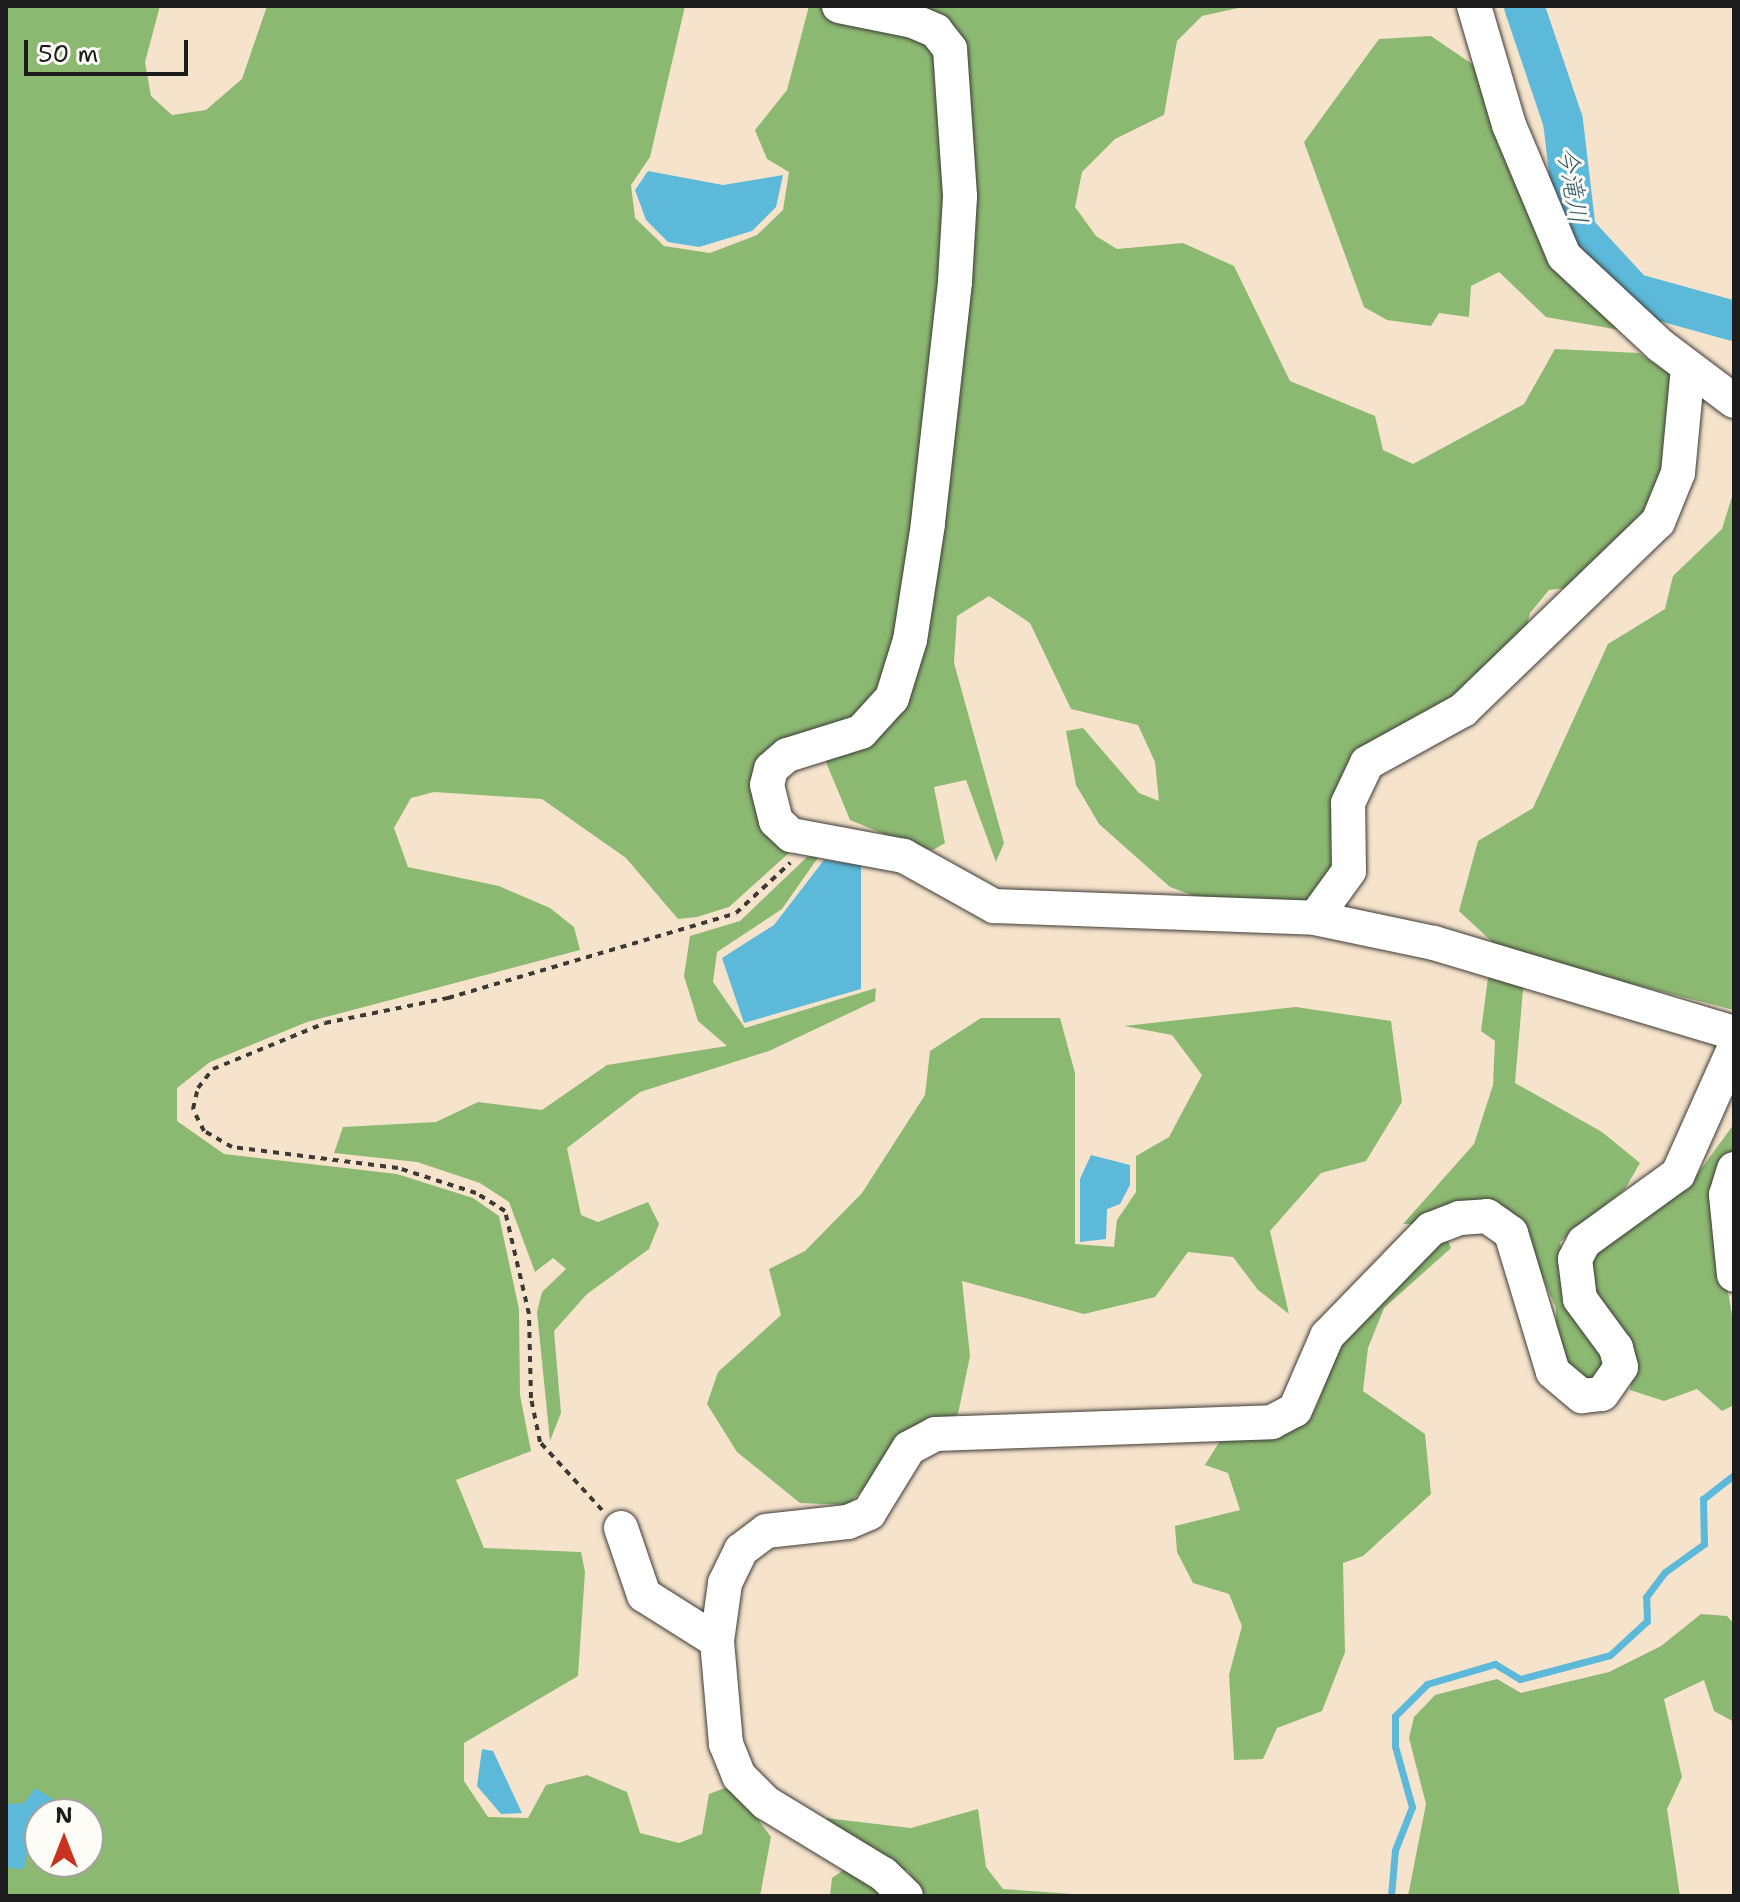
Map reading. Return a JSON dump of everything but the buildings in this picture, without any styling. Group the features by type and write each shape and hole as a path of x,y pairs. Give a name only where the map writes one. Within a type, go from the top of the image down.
{"street":[{"path":"839,6 913,21 936,31 950,49 960,197 928,524 910,640 892,698 861,732 787,755 767,785 776,821 810,839 904,856 994,906 1315,918 1434,943 1734,1033"},
{"path":"1474,6 1509,125 1564,256 1688,368 1734,401"},
{"path":"1315,918 1349,871 1348,803 1367,763 1463,710 1658,522 1678,473 1688,368"},
{"path":"906,1896 745,1783 726,1744 717,1641 725,1583 741,1550 766,1531 869,1513 909,1448 935,1434 1247,1426 1295,1410 1327,1336 1431,1229 1460,1218 1487,1216 1511,1233 1553,1372 1582,1396 1602,1394 1621,1367 1616,1348 1580,1299 1575,1259 1584,1242 1678,1174 1734,1049"},
{"path":"1734,1169 1726,1195 1734,1275"},
{"path":"621,1528 644,1595 717,1641"}],"path":[{"path":"621,1528 540,1442 520,1251 505,1211 476,1193 398,1168 232,1147 204,1131 193,1109 198,1088 213,1069 325,1023 448,998 736,913 810,839"}],"green space":[{"path":"6,6 160,6 145,62 151,96 172,115 206,110 242,79 267,6 685,6 650,157 631,185 635,218 664,246 710,253 757,235 783,210 789,172 767,159 755,130 787,90 809,6 1247,6 1202,16 1177,41 1164,115 1115,139 1082,172 1075,207 1096,236 1117,249 1183,243 1234,266 1290,381 1375,416 1383,450 1413,464 1524,404 1555,349 1639,353 1672,376 1661,499 1573,587 1549,590 1530,613 1524,638 1455,700 1375,743 1342,865 1298,910 1205,900 1170,887 1099,824 1076,785 1066,731 1083,728 1139,793 1159,801 1155,762 1138,725 1071,709 1030,623 989,596 957,616 954,663 1004,843 996,862 966,780 934,787 945,843 933,850 913,846 850,820 814,733 760,765 774,840 789,853 729,907 697,917 678,919 626,858 542,799 434,792 411,798 394,828 408,867 499,886 550,908 574,927 580,950 307,1022 210,1062 177,1088 177,1121 224,1154 397,1174 473,1198 499,1216 519,1309 520,1395 531,1451 456,1480 484,1548 581,1552 585,1572 578,1676 464,1743 464,1781 488,1817 528,1818 546,1785 587,1775 627,1792 640,1833 679,1843 702,1834 709,1794 733,1785 771,1837 760,1896 6,1896"},
{"path":"1431,36 1475,66 1498,130 1631,332 1546,317 1499,272 1471,286 1469,317 1439,313 1431,326 1387,320 1364,307 1304,142 1379,39"},
{"path":"1734,490 1734,1010 1502,951 1459,911 1478,841 1533,808 1608,644 1665,609 1673,576 1722,529"},
{"path":"819,856 782,909 717,952 713,982 745,1028 876,988 875,1001 769,1051 640,1092 567,1148 581,1215 598,1222 648,1202 659,1224 649,1249 587,1294 554,1331 561,1413 550,1441 537,1312 542,1292 566,1269 553,1258 535,1272 509,1202 480,1183 417,1162 334,1153 343,1127 436,1122 478,1102 542,1110 607,1065 727,1046 698,1021 684,976 690,936 740,921 807,857"},
{"path":"1489,970 1524,978 1515,1083 1602,1132 1640,1163 1625,1189 1560,1242 1572,1303 1612,1359 1586,1386 1556,1353 1556,1308 1520,1225 1403,1224 1474,1144 1493,1085 1495,1041 1481,1031"},
{"path":"1296,1007 1391,1021 1402,1102 1366,1161 1321,1173 1270,1231 1289,1314 1258,1290 1233,1257 1188,1252 1155,1297 1084,1314 962,1281 970,1356 958,1414 914,1435 848,1505 800,1503 737,1452 707,1404 718,1372 781,1315 769,1269 805,1251 862,1193 925,1095 930,1051 981,1018 1060,1018 1075,1073 1075,1244 1114,1247 1117,1220 1136,1192 1136,1156 1169,1137 1202,1075 1172,1035 1124,1026"},
{"path":"1734,1124 1734,1158 1715,1215 1734,1327 1732,1406 1722,1411 1697,1389 1664,1401 1630,1390 1634,1368 1586,1297 1585,1255 1690,1184"},
{"path":"1446,1236 1451,1248 1384,1308 1368,1348 1363,1391 1425,1434 1431,1494 1363,1556 1343,1563 1345,1652 1322,1711 1277,1728 1263,1759 1234,1760 1229,1675 1242,1626 1229,1594 1193,1583 1177,1552 1175,1526 1240,1510 1228,1473 1205,1465 1223,1436 1295,1427 1314,1412 1345,1335"},
{"path":"1701,1614 1727,1616 1734,1624 1734,1722 1714,1711 1704,1680 1664,1699 1682,1777 1667,1809 1680,1896 1408,1896 1426,1804 1409,1738 1414,1717 1435,1695 1497,1679 1521,1693 1609,1672 1661,1646"},
{"path":"978,1809 986,1867 1003,1889 1101,1896 924,1896 908,1871 882,1862 825,1818 911,1828"},
{"path":"845,1869 893,1896 830,1896 832,1878"}],"water":[{"path":"648,171 723,185 783,175 776,207 752,231 699,247 668,242 646,220 635,190"},
{"path":"824,860 861,865 861,989 744,1023 722,958 774,925"},
{"path":"1091,1155 1130,1165 1130,1185 1120,1204 1107,1209 1106,1239 1080,1242 1080,1179"},
{"path":"482,1749 493,1751 522,1813 501,1814 477,1786"},
{"path":"35,1788 51,1798 28,1798"},
{"path":"24,1803 24,1869 6,1866 6,1804"}],"waterway":[{"name":"今滝川","path":"1524,6 1563,121 1576,231 1633,293 1734,321"},
{"path":"1391,1896 1395,1850 1412,1807 1395,1746 1395,1716 1427,1684 1495,1664 1520,1679 1610,1655 1647,1621 1646,1597 1665,1572 1704,1544 1703,1499 1734,1475"}]}
